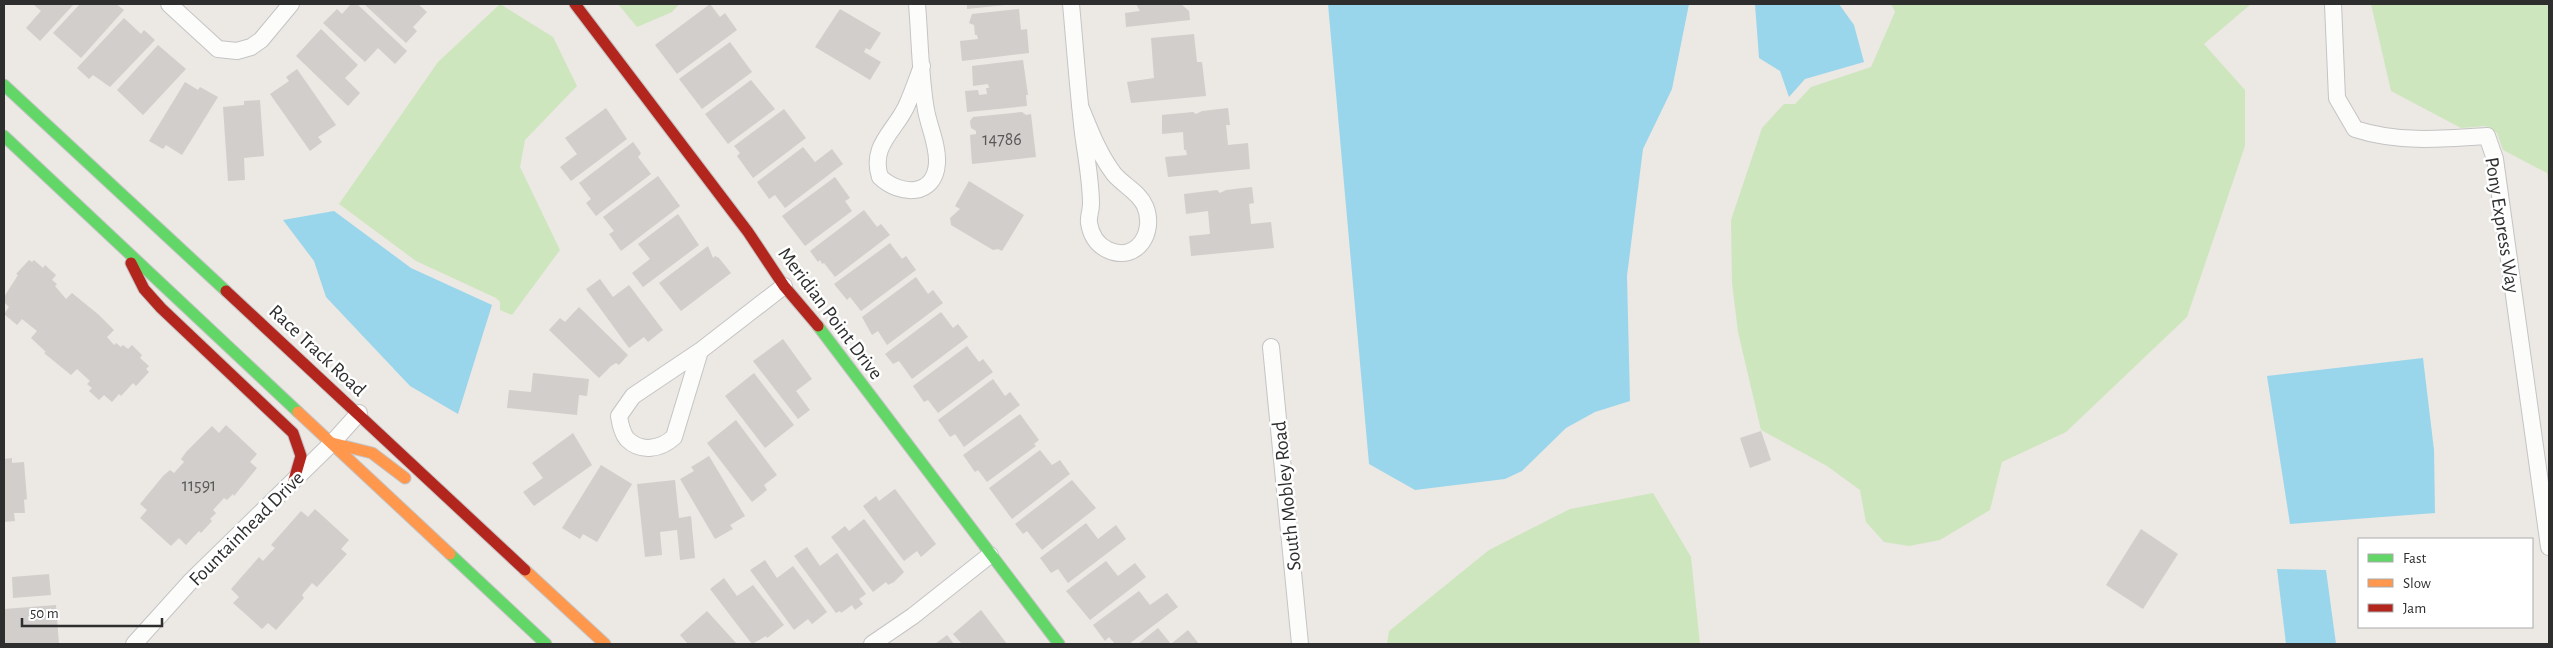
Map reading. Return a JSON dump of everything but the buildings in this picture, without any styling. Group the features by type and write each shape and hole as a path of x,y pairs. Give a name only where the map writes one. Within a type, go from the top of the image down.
{"main road":[{"name":"Meridian Point Drive","path":"575,4 748,232 784,286 809,314 1059,644"},
{"name":"Race Track Road","path":"4,84 605,644"},
{"path":"4,136 546,644"},
{"path":"122,246 144,289 161,308 293,433 300,444 301,455 300,467 294,480"},
{"path":"332,443 372,451 384,459 412,485"}],"street":[{"path":"169,4 218,49 237,51 251,47 261,40 291,4"},
{"path":"917,4 926,110 937,163 933,176 926,185 908,191 895,188 880,177 877,156 881,145 906,108 922,66"},
{"path":"1071,4 1080,106 1091,205 1089,222 1093,237 1101,247 1111,252 1127,251 1139,247 1148,234 1145,206 1138,195 1115,175 1097,149 1080,106"},
{"name":"Pony Express Way","path":"2332,4 2337,98 2355,129 2375,136 2428,140 2486,136 2495,160 2549,547"},
{"path":"700,351 674,437 665,446 654,448 640,446 627,439 619,416 633,396 700,351 784,286"},
{"name":"South Mobley Road","path":"1271,347 1300,644"},
{"name":"Fountainhead Drive","path":"134,644 190,582 332,443 359,413"},
{"path":"872,644 913,616 990,555"}],"green space":[{"path":"500,4 553,37 577,86 525,140 520,167 560,250 512,315 500,310 500,302 496,298 416,261 339,204 438,62"},
{"path":"618,4 679,4 672,12 637,27"},
{"path":"1891,4 2251,4 2204,44 2245,90 2245,146 2187,317 2066,432 2002,462 1990,510 1940,540 1909,546 1884,542 1866,522 1860,490 1827,466 1761,430 1738,332 1732,283 1731,220 1762,128 1784,104 1795,104 1811,87 1871,67 1895,12"},
{"path":"2371,4 2549,4 2549,189 2547,173 2503,150 2497,133 2486,126 2461,128 2391,91"},
{"path":"1653,493 1691,557 1700,644 1387,644 1389,631 1489,550 1570,509"}],"water":[{"path":"1328,4 1689,4 1672,89 1643,149 1627,276 1630,401 1595,412 1566,428 1522,471 1505,479 1415,490 1369,464"},
{"path":"1755,4 1839,4 1854,25 1864,62 1805,79 1789,97 1780,71 1759,58"},
{"path":"334,211 411,268 492,305 458,414 410,386 326,297 314,261 283,220"},
{"path":"2423,358 2434,450 2435,513 2290,524 2267,376"},
{"path":"2277,569 2326,570 2336,644 2286,644"}],"traffic: fast":[{"path":"4,85 226,291"},
{"path":"4,136 298,412"},
{"path":"818,326 1059,644"},
{"path":"450,554 546,644"}],"traffic: slow":[{"path":"298,412 450,554"},
{"path":"332,443 372,453 405,478"},
{"path":"525,570 605,644"}],"traffic: jam":[{"path":"575,4 748,232 784,286 818,326"},
{"path":"131,263 144,289 161,308 293,433 301,456 294,480"},
{"path":"226,291 525,570"}]}
